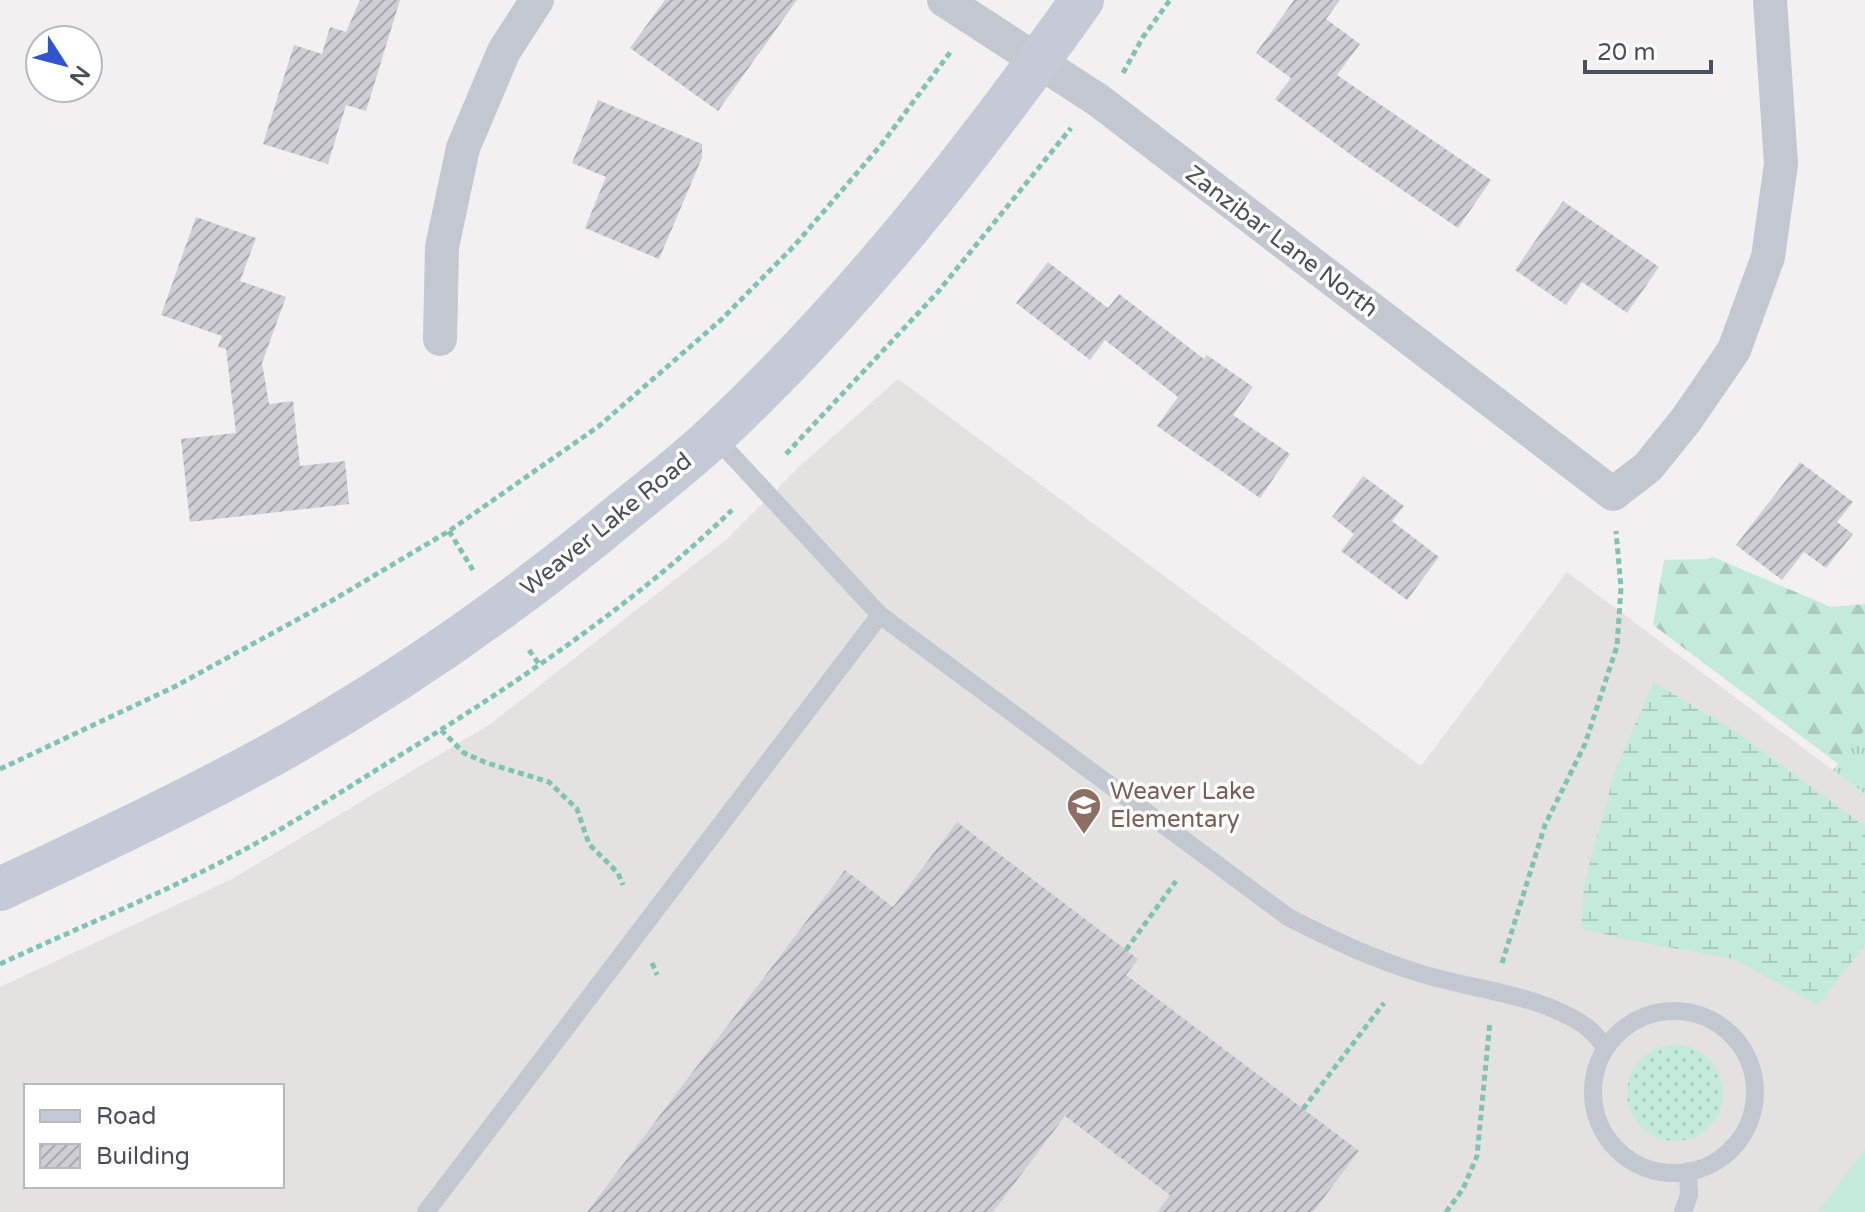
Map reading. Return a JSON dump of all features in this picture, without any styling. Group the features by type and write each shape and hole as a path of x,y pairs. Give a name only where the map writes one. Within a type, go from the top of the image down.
{"main road":[{"name":"Weaver Lake Road","path":"0,889 210,787 378,693 464,635 567,559 714,436 871,273 1038,62 1082,0"}],"street":[{"path":"440,339 442,247 463,148 504,51 537,0"},
{"name":"Zanzibar Lane North","path":"944,0 1098,100 1613,494"},
{"path":"1613,494 1648,467 1686,420 1734,350 1768,257 1781,164 1770,0"}],"lane":[{"path":"714,436 880,615 1288,917 1348,948 1405,968 1529,1000 1559,1012 1586,1026 1606,1047"},
{"path":"426,1212 880,615"},
{"path":"1679,1010 1707,1017 1730,1032 1747,1055 1755,1082 1753,1111 1742,1137 1723,1157 1698,1170 1688,1171 1669,1174 1642,1167 1618,1152 1601,1129 1593,1101 1594,1073 1606,1047 1626,1026 1651,1014 1679,1010"},
{"path":"1683,1212 1689,1195 1688,1171"}],"path":[{"path":"1122,74 1143,37 1170,0"},
{"path":"0,769 174,687 333,600 449,531 599,426 722,319 794,246 881,145 973,20"},
{"path":"786,454 937,293 1072,127"},
{"path":"1502,963 1545,825 1585,744 1617,646 1621,588 1613,494"},
{"path":"0,964 223,861 268,837 441,730 539,664 628,598 732,510"},
{"path":"449,531 473,570"},
{"path":"529,650 539,664"},
{"path":"441,730 464,753 549,782 577,809 589,844 618,873 623,885"},
{"path":"1126,950 1176,881"},
{"path":"1303,1109 1384,1003"},
{"path":"1446,1212 1463,1189 1477,1156 1490,1020"}],"shaded area":[{"name":"Weaver Lake Elementary","path":"898,379 1421,766 1567,572 1865,794 1865,1212 0,1212 0,987 232,879 489,725 727,539 800,466"}],"green space":[{"path":"1713,557 1831,607 1865,604 1865,784 1653,625 1664,560"},
{"path":"1653,682 1732,729 1865,826 1865,945 1818,1005 1734,959 1581,928 1584,884 1615,772"},
{"path":"1865,729 1865,794 1833,770"},
{"path":"1675,1045 1693,1049 1709,1059 1719,1075 1723,1093 1719,1111 1709,1127 1693,1137 1675,1141 1657,1137 1641,1127 1631,1111 1627,1093 1631,1075 1641,1059 1657,1049"},
{"path":"1865,1149 1865,1212 1818,1212"}],"building":[{"path":"360,0 400,0 366,111 346,105 328,164 263,144 294,45 322,54 330,27 346,32"},
{"path":"665,0 797,0 718,111 630,48"},
{"path":"1294,0 1340,0 1326,19 1360,44 1337,75 1491,180 1458,228 1275,99 1291,78 1256,53"},
{"path":"598,100 702,144 702,158 659,259 585,228 606,177 572,163"},
{"path":"1563,201 1659,267 1627,313 1582,282 1566,305 1515,270"},
{"path":"196,217 256,238 240,281 286,297 262,363 269,404 293,401 300,466 345,461 349,504 190,522 181,439 236,433 226,349 218,347 222,336 161,315"},
{"path":"1048,262 1108,308 1119,294 1204,359 1207,355 1253,387 1233,415 1290,454 1260,498 1157,426 1178,397 1105,340 1090,360 1016,303"},
{"path":"1800,462 1853,502 1837,522 1853,534 1826,568 1804,552 1782,580 1736,545"},
{"path":"1363,476 1404,506 1392,521 1439,557 1407,600 1341,551 1354,534 1332,517"},
{"path":"957,822 1138,959 1126,975 1359,1151 1313,1212 1157,1212 1170,1195 1065,1116 993,1212 587,1212 845,870 893,907"}],"place":[{"name":"Weaver Lake Elementary","path":"1084,836"}]}
